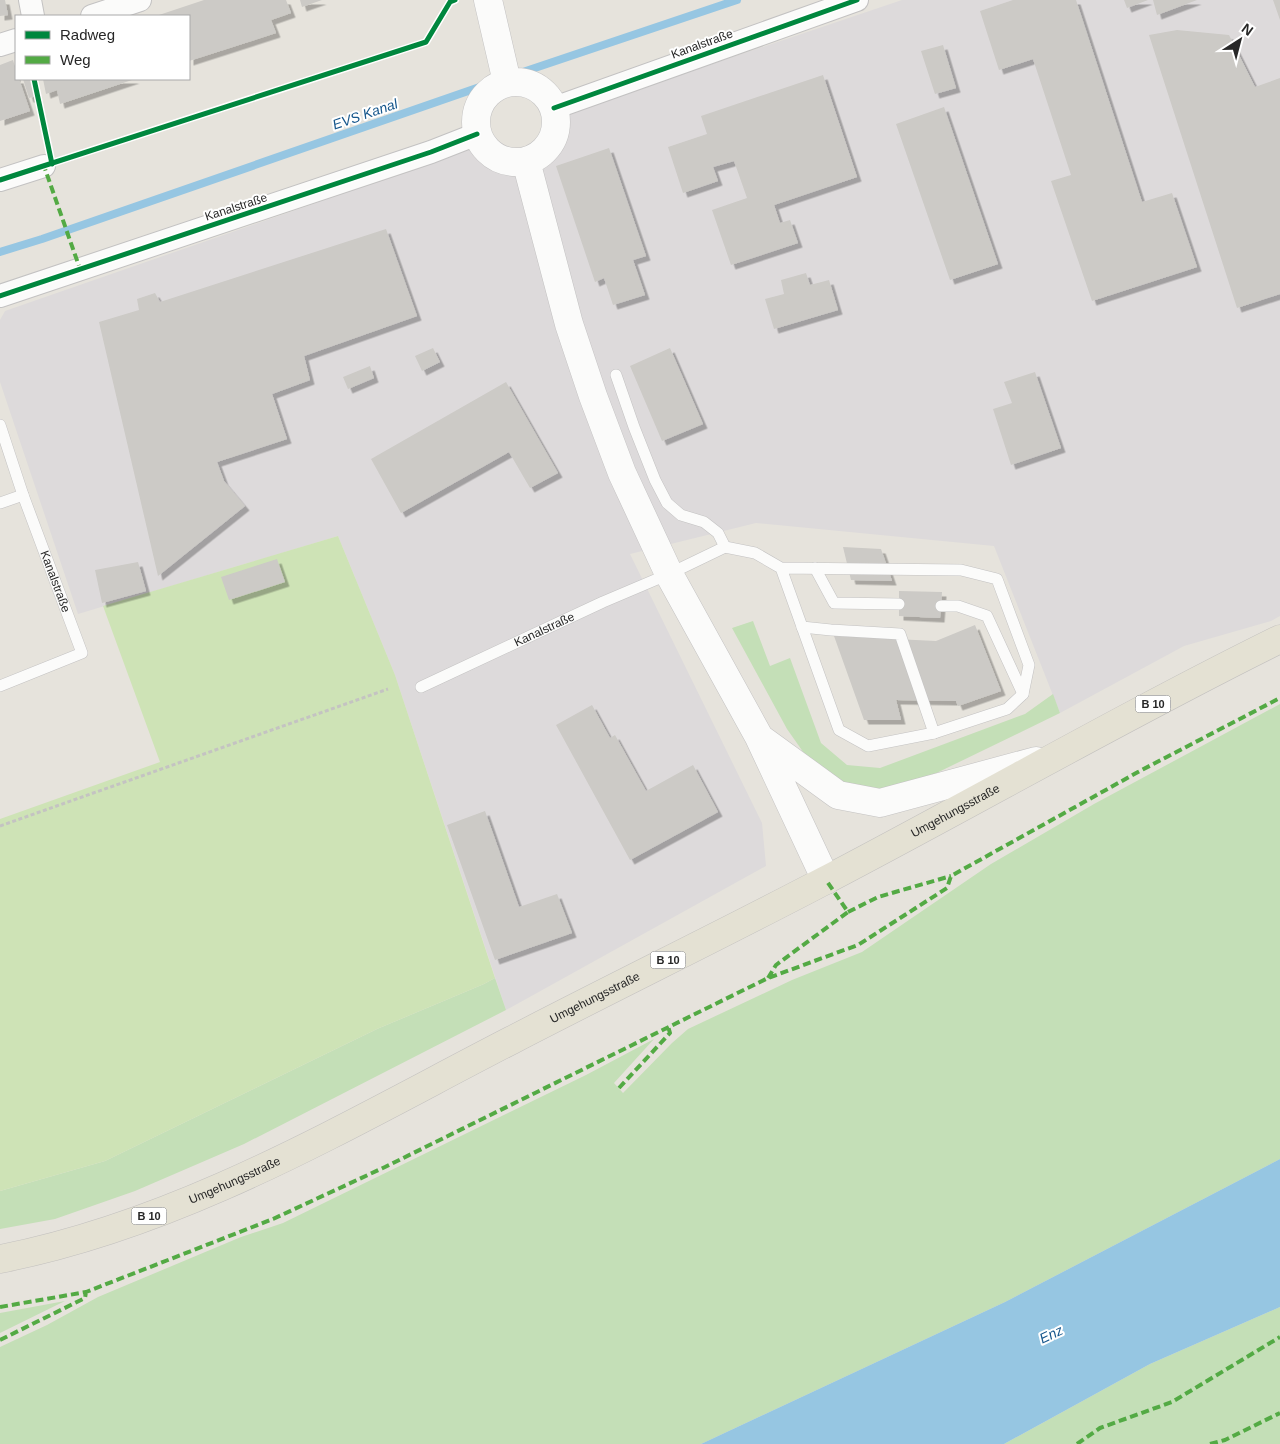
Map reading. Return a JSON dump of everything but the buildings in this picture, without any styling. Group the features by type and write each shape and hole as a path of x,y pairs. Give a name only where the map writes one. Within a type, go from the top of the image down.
{"main road":[{"path":"488,0 508,82"},
{"path":"508,82 523,82 536,87 547,96 554,108 556,122 552,140 542,152 526,161 515,162 501,159 486,148 477,134 476,117 479,104 489,91 508,82"},
{"path":"526,161 569,324 593,396 622,473 669,574 759,737 826,880"},
{"name":"Umgehungsstraße","path":"0,1259 78,1240 122,1226 239,1179 404,1097 826,880 1052,757 1280,639"},
{"path":"759,737 838,796 880,802 1052,757"}],"street":[{"path":"30,0 32,15"},
{"path":"95,15 140,0"},
{"name":"Kanalstraße","path":"554,108 856,0"},
{"path":"0,46 15,40"},
{"name":"Kanalstraße","path":"0,296 431,152 477,134"},
{"path":"0,180 44,166"}],"lane":[{"path":"616,375 655,480 667,503 681,515 704,522 718,533 725,547 755,553 781,568 961,570 997,579 1029,665 1023,694 1007,709 934,732 868,746 839,730 781,568"},
{"name":"Kanalstraße","path":"0,425 23,495 82,653 0,686"},
{"path":"0,504 23,495"},
{"name":"Kanalstraße","path":"421,687 725,547"},
{"path":"815,568 834,603 899,604"},
{"path":"941,606 958,606 987,616 1023,694"},
{"path":"802,627 900,634 934,732"}],"path":[{"path":"0,826 388,689"}],"shaded area":[{"path":"902,0 1280,0 1280,616 1271,621 1184,646 1060,713 994,546 756,523 630,554 762,823 766,866 506,1010 395,675 338,536 78,614 0,382 0,320 5,311 471,149 493,163 513,169 540,163 560,148 569,128 570,112"}],"green space":[{"path":"338,536 395,675 495,978 377,1029 105,1161 0,1191 0,819 160,762 103,606"},
{"path":"753,621 770,666 790,658 821,743 847,765 880,768 1025,714 1053,694 1060,713 918,782 883,790 850,785 823,771 806,756 787,729 732,628"},
{"path":"1280,704 1280,1159 1005,1302 701,1444 0,1444 0,1347 47,1325 98,1297 241,1237 283,1223 586,1075 654,1039 614,1083 623,1093 688,1029 792,980 862,952 991,864 1094,804"},
{"path":"495,978 506,1010 244,1144 135,1191 55,1219 0,1229 0,1191 105,1161 377,1029"},
{"path":"65,1301 0,1333 0,1313"},
{"path":"1280,1307 1280,1444 1004,1444 1150,1364"}],"water":[{"name":"Enz","path":"1280,1159 1280,1307 1150,1364 1004,1444 701,1444 1005,1302"}],"waterway":[{"name":"EVS Kanal","path":"0,252 737,0"}],"marked path":[{"path":"47,165 44,166 80,269"},
{"path":"0,1307 86,1292 273,1219 385,1167 768,978 858,945 947,888 951,876 1138,772 1280,698"},
{"path":"848,912 878,897 951,876"},
{"path":"768,978 776,965 848,912 826,880"},
{"path":"619,1088 670,1033 668,1026"},
{"path":"0,1340 85,1298 86,1292"},
{"path":"1077,1444 1100,1428 1172,1402 1280,1337"},
{"path":"1210,1444 1225,1440 1280,1413"}],"cycle path":[{"path":"0,180 426,42 450,2 455,0"},
{"path":"554,108 857,0"},
{"path":"34,80 52,164"},
{"path":"0,296 431,152 477,134"}]}
